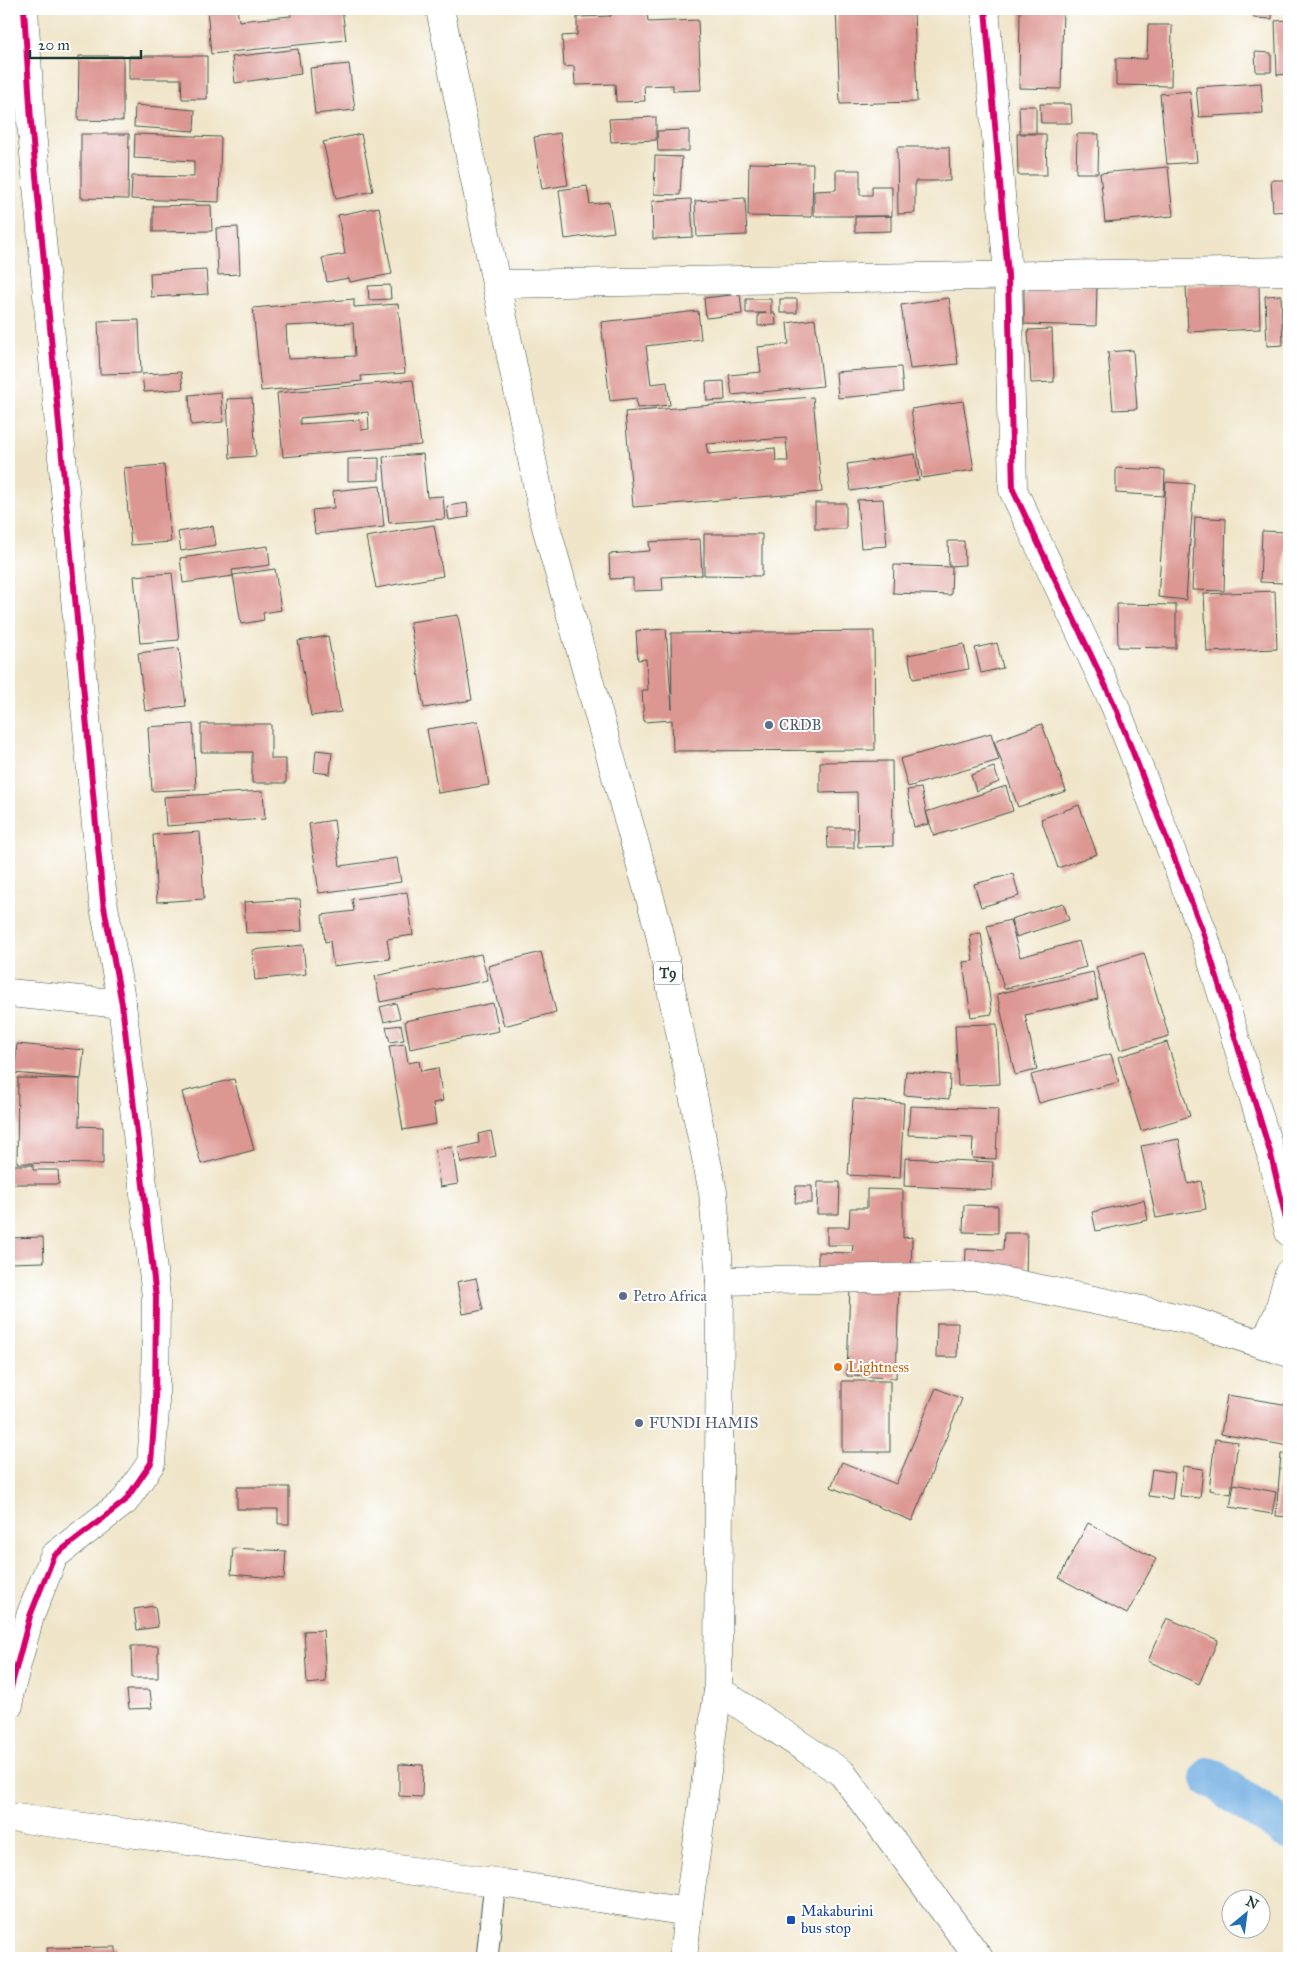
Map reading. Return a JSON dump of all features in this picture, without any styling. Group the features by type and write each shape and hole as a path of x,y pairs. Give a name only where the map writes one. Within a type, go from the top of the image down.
{"main road":[{"path":"9,1705 9,1695 30,1616 54,1556 125,1501 151,1463 155,1410 156,1297 122,1004 103,901 20,121 24,9"},
{"name":"T9","path":"440,9 546,523 659,930 713,1192 720,1280 718,1690 688,1912 684,1958"},
{"path":"985,9 1008,276 1012,490 1115,706 1203,932 1271,1155 1289,1232"},
{"path":"496,284 1289,271"},
{"path":"9,993 122,1004"},
{"path":"1264,1343 1278,1314 1289,1273"},
{"path":"720,1280 978,1276 1189,1320 1264,1343 1289,1353"},
{"path":"718,1690 842,1773 978,1958"},
{"path":"9,1817 495,1882 688,1912"}],"lane":[{"path":"487,1958 495,1882"}],"building":[{"path":"207,9 237,9 239,21 291,16 290,9 342,9 346,40 211,54"},
{"path":"611,9 647,9 648,22 698,20 701,90 673,91 673,85 644,86 645,101 616,102 615,84 575,85 574,66 564,67 562,36 577,35 577,17 611,16"},
{"path":"836,9 914,9 917,102 840,104"},
{"path":"1020,9 1063,9 1061,89 1019,88"},
{"path":"1254,9 1272,9 1272,19 1254,18"},
{"path":"1289,20 1289,74 1277,75 1275,21"},
{"path":"1148,25 1172,25 1171,86 1116,85 1116,58 1147,59"},
{"path":"298,49 301,74 235,83 232,57"},
{"path":"1255,52 1271,53 1271,72 1256,72"},
{"path":"79,56 123,56 123,121 78,120"},
{"path":"129,56 207,56 207,99 182,99 181,79 129,79"},
{"path":"349,64 355,110 315,114 310,68"},
{"path":"1261,83 1263,113 1199,117 1196,87"},
{"path":"1190,91 1197,162 1167,164 1160,94"},
{"path":"1040,104 1071,104 1072,123 1041,123"},
{"path":"135,105 195,110 194,131 134,127"},
{"path":"1019,106 1036,106 1036,133 1020,133"},
{"path":"656,117 656,140 611,142 609,119"},
{"path":"689,130 689,151 658,151 657,131"},
{"path":"560,133 568,185 542,189 534,137"},
{"path":"81,134 129,134 128,199 81,198"},
{"path":"135,134 221,137 219,202 131,199 132,176 194,177 194,161 134,158"},
{"path":"361,134 373,191 336,199 323,142"},
{"path":"1017,134 1046,134 1047,175 1018,175"},
{"path":"1077,134 1099,134 1098,173 1076,173"},
{"path":"897,147 949,147 950,181 915,181 915,213 898,214"},
{"path":"655,156 682,157 680,195 654,194"},
{"path":"749,163 813,164 812,217 748,216"},
{"path":"1168,167 1173,216 1105,222 1100,173"},
{"path":"836,170 860,170 860,195 872,195 872,186 892,186 892,216 814,216 814,191 836,190"},
{"path":"1271,180 1289,180 1289,211 1273,212"},
{"path":"587,186 590,204 609,202 614,232 565,239 559,190"},
{"path":"745,198 747,235 697,237 695,201"},
{"path":"691,199 693,237 653,239 652,201"},
{"path":"211,205 212,231 153,232 153,206"},
{"path":"379,207 392,274 350,282 349,278 327,282 322,258 345,254 338,215"},
{"path":"891,216 891,231 855,232 855,217"},
{"path":"238,227 240,274 218,275 216,228"},
{"path":"206,270 208,294 151,297 150,273"},
{"path":"1259,283 1260,329 1188,332 1186,285"},
{"path":"1024,284 1097,286 1096,326 1024,324"},
{"path":"390,285 391,299 369,300 368,286"},
{"path":"740,294 742,314 706,318 704,298"},
{"path":"1281,295 1283,345 1267,346 1265,296"},
{"path":"949,298 958,364 910,369 901,305"},
{"path":"354,299 354,307 398,304 405,373 361,376 362,381 261,391 253,308","holes":["353,323 355,356 288,359 286,326"]},
{"path":"746,299 771,299 771,313 775,313 776,325 758,326 758,314 767,313 746,313"},
{"path":"780,299 797,299 797,313 780,313"},
{"path":"698,311 701,339 646,346 651,384 667,382 670,405 637,408 636,398 610,401 601,322"},
{"path":"815,319 823,386 732,395 729,375 761,372 758,347 789,344 787,323"},
{"path":"139,320 141,373 100,374 98,321"},
{"path":"1052,329 1054,382 1031,383 1028,330"},
{"path":"1133,350 1137,409 1113,410 1108,352"},
{"path":"901,367 903,392 838,398 836,372"},
{"path":"181,372 183,389 144,392 142,374"},
{"path":"413,380 421,445 283,457 277,393","holes":["368,412 369,429 361,430 360,420 300,424 300,418"]},
{"path":"724,381 725,400 707,401 706,382"},
{"path":"221,392 223,422 191,425 189,395"},
{"path":"813,397 822,492 633,507 625,412","holes":["786,438 788,461 776,461 775,448 708,454 706,444"]},
{"path":"252,398 256,456 230,458 227,399"},
{"path":"963,401 974,470 922,478 911,409"},
{"path":"423,454 427,497 443,496 445,519 389,523 383,457"},
{"path":"915,454 919,480 851,491 847,464"},
{"path":"379,458 379,480 348,481 348,459"},
{"path":"164,465 171,542 131,545 124,468"},
{"path":"1116,468 1165,470 1164,496 1116,493"},
{"path":"1166,482 1194,484 1186,600 1158,597"},
{"path":"380,486 384,527 315,534 312,510 334,508 333,491"},
{"path":"883,499 887,546 861,548 857,500"},
{"path":"467,503 469,517 449,520 447,506"},
{"path":"815,503 846,503 846,529 815,529"},
{"path":"1195,517 1226,519 1224,591 1192,590"},
{"path":"434,525 443,576 376,588 366,537"},
{"path":"213,526 216,545 181,551 178,532"},
{"path":"1262,531 1286,532 1283,583 1260,582"},
{"path":"704,534 762,534 762,576 704,575"},
{"path":"700,539 702,575 662,577 663,590 633,591 633,578 610,579 609,554 650,551 649,542"},
{"path":"948,541 964,541 965,565 949,566"},
{"path":"268,546 270,565 232,570 233,576 183,583 180,558"},
{"path":"894,565 952,567 951,595 893,593"},
{"path":"275,569 281,610 263,613 264,620 241,624 233,575"},
{"path":"172,573 179,640 140,643 134,576"},
{"path":"1275,591 1277,649 1207,652 1204,594"},
{"path":"1117,604 1176,605 1176,648 1118,647"},
{"path":"458,615 472,700 424,708 410,622"},
{"path":"666,629 672,710 671,633 874,631 875,750 673,751 672,720 644,722 642,690 648,690 646,659 638,660 636,631"},
{"path":"328,636 341,712 311,716 298,641"},
{"path":"997,643 1003,668 981,673 975,648"},
{"path":"964,644 969,669 913,679 908,655"},
{"path":"179,648 186,706 145,711 138,653"},
{"path":"478,721 489,785 438,793 427,729"},
{"path":"193,724 196,789 152,791 148,727"},
{"path":"201,724 271,724 271,759 286,759 286,783 252,783 252,752 201,752"},
{"path":"1042,724 1066,791 1018,807 994,741"},
{"path":"991,733 999,760 908,787 900,759"},
{"path":"316,750 332,752 330,774 314,772"},
{"path":"892,761 893,846 858,847 857,792 820,793 820,762"},
{"path":"994,767 999,782 976,791 971,775"},
{"path":"1006,786 1013,811 934,836 926,812"},
{"path":"921,788 929,824 914,827 907,790"},
{"path":"263,791 265,819 166,826 164,797"},
{"path":"1079,805 1097,854 1058,868 1041,819"},
{"path":"334,820 340,866 397,858 401,882 319,893 309,824"},
{"path":"827,828 854,828 854,848 828,848"},
{"path":"200,832 204,899 157,902 153,835"},
{"path":"1013,874 1019,896 981,907 974,884"},
{"path":"407,892 413,935 387,939 390,959 333,966 330,941 325,942 322,915 354,911 352,899"},
{"path":"300,899 302,931 246,933 244,902"},
{"path":"1063,903 1069,920 1016,937 1011,919"},
{"path":"1010,920 1020,957 1079,941 1086,967 1004,989 987,926"},
{"path":"981,933 992,1014 971,1017 963,962 973,961 970,935"},
{"path":"303,945 306,974 255,980 252,950"},
{"path":"541,952 556,1012 504,1026 488,966"},
{"path":"1144,953 1169,1036 1120,1050 1096,967"},
{"path":"481,954 488,980 380,1002 375,976"},
{"path":"1093,972 1098,999 1025,1015 1037,1070 1015,1075 997,994"},
{"path":"396,1003 400,1018 384,1022 380,1007"},
{"path":"493,1003 499,1031 410,1049 405,1021"},
{"path":"997,1024 1000,1084 958,1086 955,1025"},
{"path":"401,1025 404,1040 390,1042 386,1027"},
{"path":"1167,1042 1190,1116 1141,1131 1118,1057"},
{"path":"17,1044 84,1050 81,1079 14,1073"},
{"path":"405,1044 408,1063 419,1061 421,1071 438,1068 443,1101 433,1103 436,1124 403,1130 389,1046"},
{"path":"1111,1054 1119,1082 1039,1103 1031,1075"},
{"path":"906,1071 950,1075 949,1099 904,1095"},
{"path":"18,1078 80,1079 79,1126 103,1127 103,1164 17,1163"},
{"path":"234,1079 254,1150 201,1164 182,1092"},
{"path":"853,1099 904,1103 900,1178 848,1175"},
{"path":"910,1106 998,1109 996,1159 972,1158 973,1138 908,1135"},
{"path":"491,1131 496,1156 461,1163 458,1148 479,1143 478,1134"},
{"path":"1179,1139 1188,1184 1201,1181 1206,1209 1156,1218 1141,1146"},
{"path":"452,1147 458,1184 440,1187 435,1150"},
{"path":"905,1158 993,1162 992,1190 904,1186"},
{"path":"9,1165 33,1165 33,1170 58,1170 59,1184 9,1184"},
{"path":"818,1182 840,1182 839,1214 817,1214"},
{"path":"796,1186 812,1186 812,1203 795,1203"},
{"path":"867,1189 903,1190 903,1238 912,1237 911,1271 818,1270 818,1252 852,1253 853,1245 827,1245 827,1227 849,1227 850,1208 867,1208"},
{"path":"1144,1200 1148,1220 1096,1231 1092,1212"},
{"path":"964,1205 998,1206 998,1233 963,1232"},
{"path":"1004,1233 1027,1233 1026,1276 965,1275 966,1249 1003,1250"},
{"path":"43,1237 44,1262 9,1263 9,1238"},
{"path":"476,1278 483,1310 463,1314 457,1282"},
{"path":"850,1285 899,1286 896,1378 847,1376"},
{"path":"937,1323 958,1323 957,1357 936,1357"},
{"path":"842,1381 890,1381 890,1452 842,1452"},
{"path":"936,1388 962,1399 912,1521 831,1487 842,1462 896,1484"},
{"path":"1227,1395 1289,1405 1289,1446 1221,1434"},
{"path":"1215,1439 1238,1442 1231,1494 1209,1490"},
{"path":"1281,1454 1289,1454 1289,1517 1276,1516"},
{"path":"1183,1466 1203,1469 1200,1498 1180,1496"},
{"path":"1152,1469 1175,1473 1172,1499 1148,1496"},
{"path":"1234,1484 1276,1492 1272,1514 1230,1507"},
{"path":"237,1487 289,1487 289,1524 278,1524 278,1509 237,1509"},
{"path":"1088,1523 1156,1559 1127,1614 1059,1578"},
{"path":"233,1548 286,1551 284,1579 231,1574"},
{"path":"155,1606 158,1627 137,1630 134,1609"},
{"path":"1167,1618 1218,1640 1199,1684 1148,1661"},
{"path":"323,1630 326,1682 307,1684 304,1631"},
{"path":"131,1646 158,1646 158,1678 132,1678"},
{"path":"127,1690 150,1690 152,1708 129,1709"},
{"path":"399,1764 423,1765 422,1797 399,1796"},
{"path":"116,1947 116,1958 48,1958 47,1948"}],"waterway":[{"path":"1210,1777 1289,1831"}],"cycle path":[{"path":"9,1705 9,1695 30,1616 54,1556 125,1501 151,1463 155,1410 156,1297 122,1004 103,901 31,121 24,9"},
{"path":"985,9 1008,275 1013,490 1115,706 1203,932 1271,1155 1289,1232"}],"place":[{"name":"CRDB","path":"769,725"},
{"name":"Petro Africa","path":"623,1296"},
{"name":"Lightness","path":"838,1367"},
{"name":"FUNDI HAMIS","path":"639,1423"},
{"name":"Makaburini bus stop","path":"791,1920"}]}
